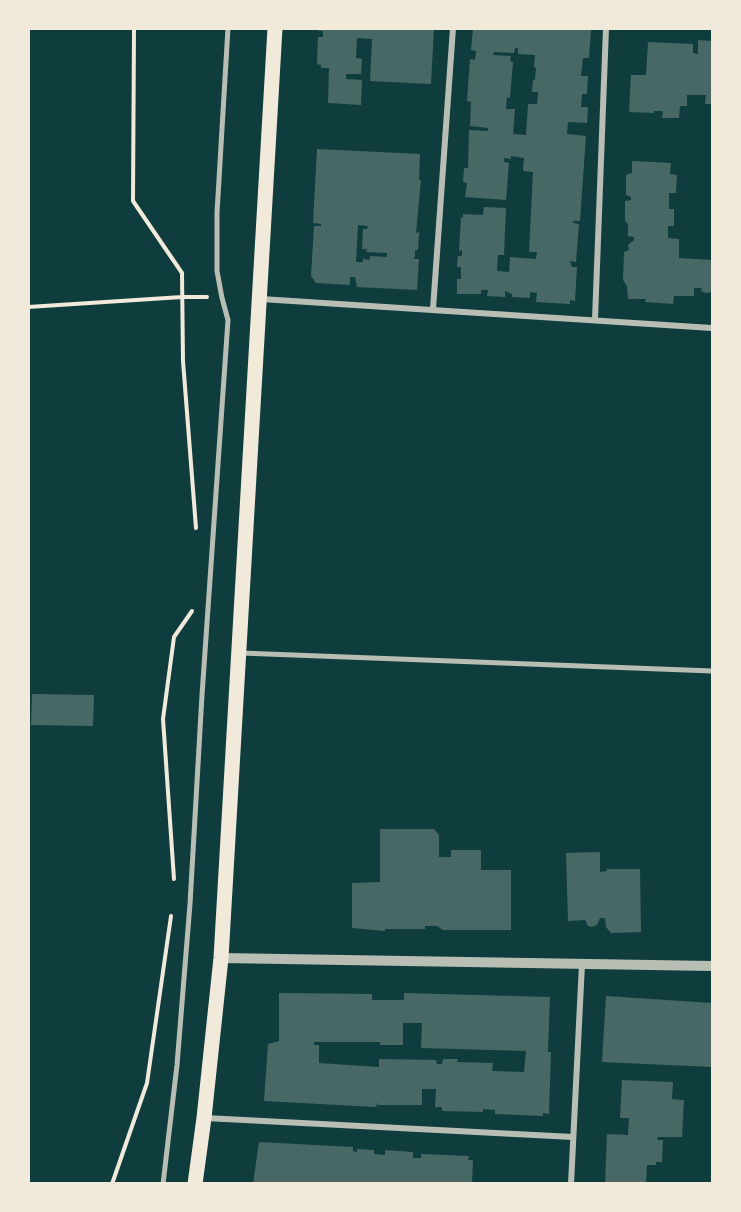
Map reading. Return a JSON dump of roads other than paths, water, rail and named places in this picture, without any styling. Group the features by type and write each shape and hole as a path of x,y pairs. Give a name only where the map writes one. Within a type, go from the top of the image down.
{"main road":[{"path":"195,1184 220,958 275,28"}],"street":[{"path":"163,1184 177,1065 189,916 201,695 228,320 217,272 228,28"},
{"path":"433,309 453,28"},
{"path":"595,319 606,28"},
{"path":"260,298 712,328"},
{"path":"238,653 712,671"},
{"path":"220,958 712,966"},
{"path":"571,1184 582,964"},
{"path":"204,1118 573,1137"}]}
